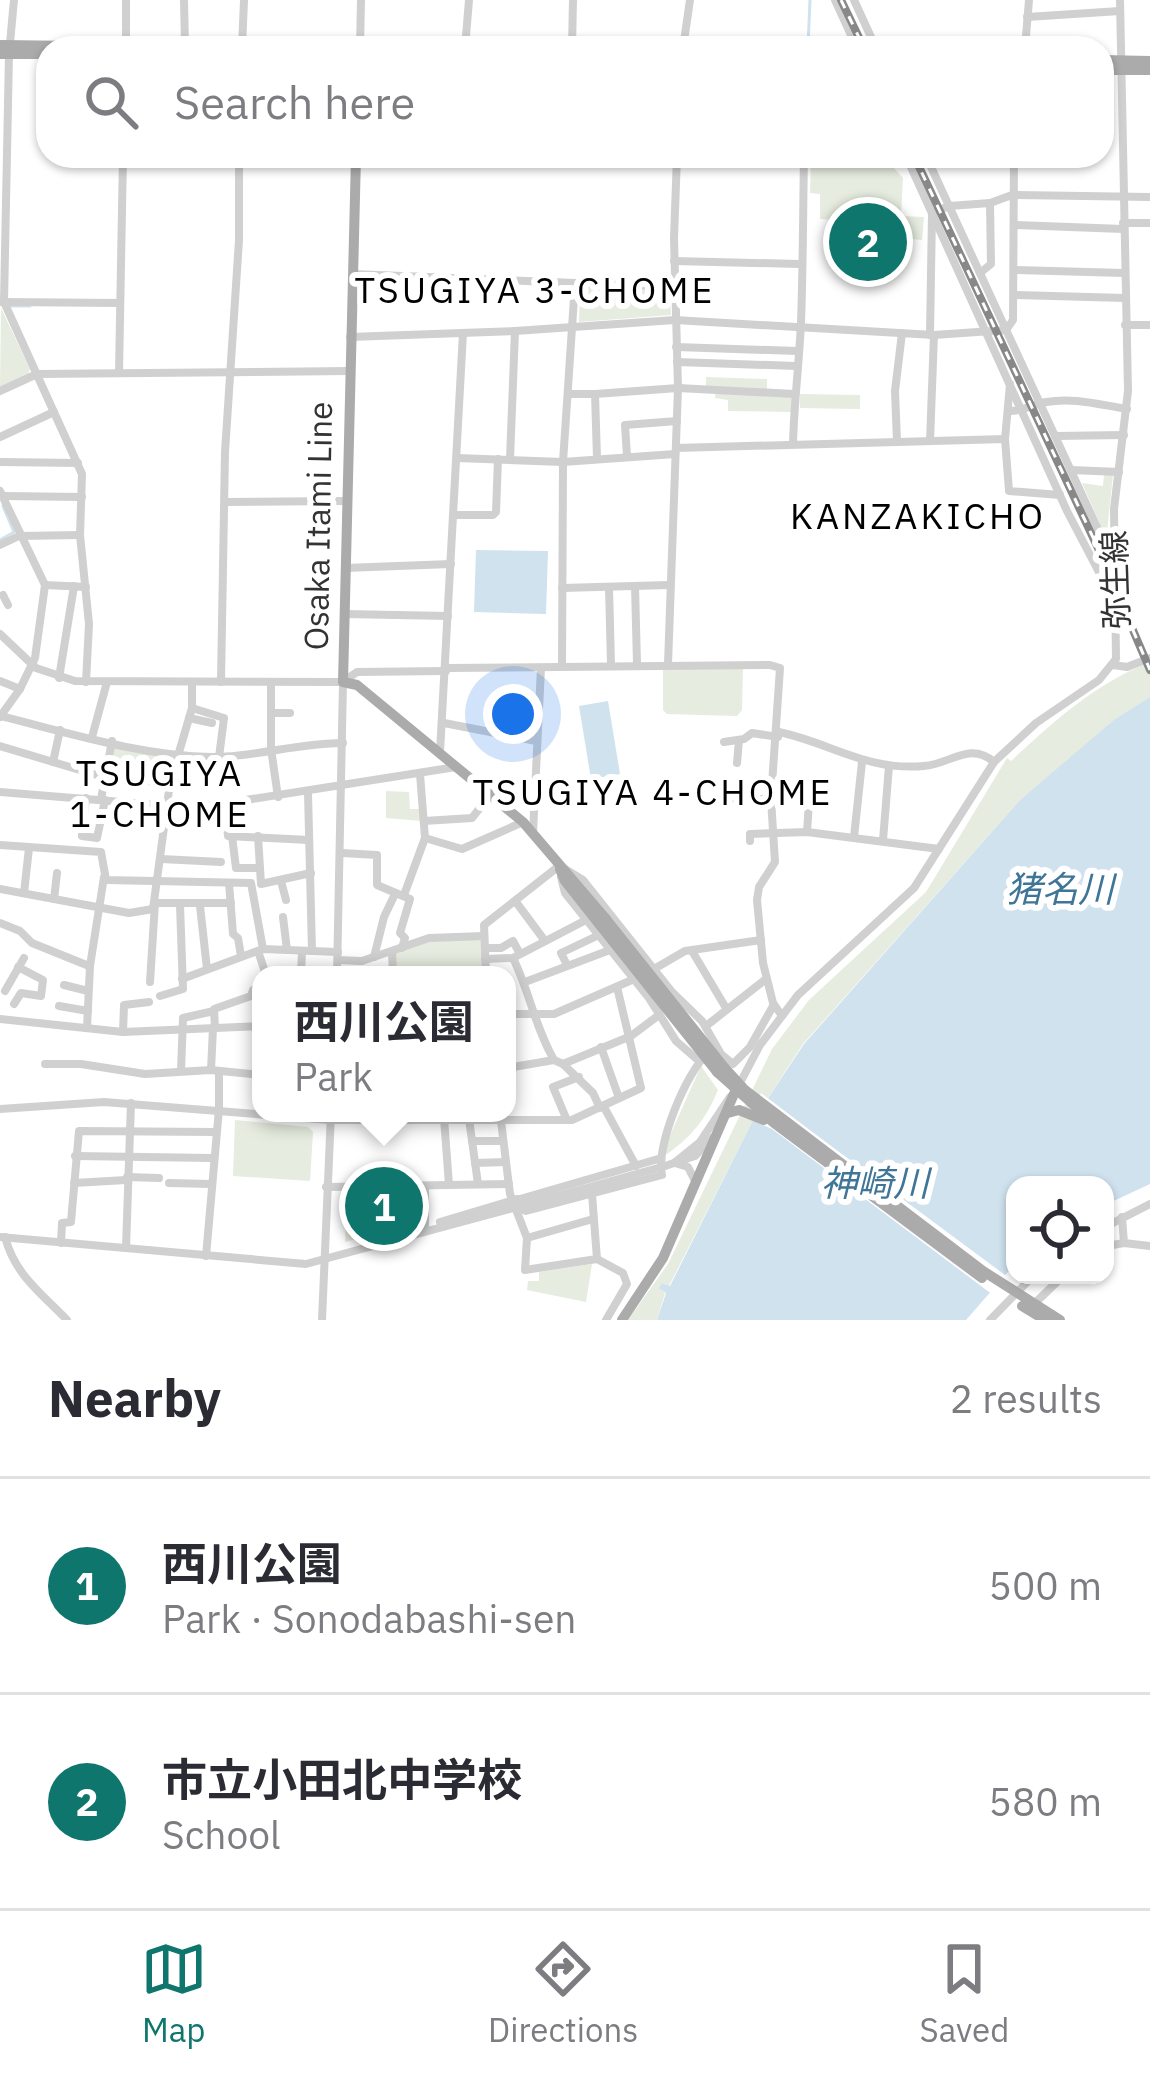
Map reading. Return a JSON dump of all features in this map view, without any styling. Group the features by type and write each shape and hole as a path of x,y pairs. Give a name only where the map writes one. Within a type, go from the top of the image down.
{"main road":[{"path":"5,49 36,48"},
{"path":"5,49 36,53"},
{"path":"1114,63 1150,65"},
{"path":"1114,67 1120,65"},
{"name":"Osaka Itami Line","path":"355,168 343,682 357,686 523,822 601,926 721,1070 736,1100 1011,1294 1060,1320"},
{"path":"622,1320 663,1258 736,1100"},
{"name":"Osaka Itami Line","path":"736,1100 1045,1320"}],"street":[{"path":"14,0 5,49 2,302 78,463 86,682"},
{"path":"126,0 126,36"},
{"path":"184,0 184,36"},
{"path":"242,36 244,0"},
{"path":"360,36 361,0"},
{"path":"466,36 469,0"},
{"path":"572,36 573,0"},
{"path":"684,36 690,0"},
{"path":"835,0 851,36"},
{"path":"854,0 870,36"},
{"path":"1026,36 1029,0"},
{"path":"1028,17 1120,6"},
{"name":"弥生線","path":"736,1100 782,1016 814,979 896,907 994,762 1036,723 1113,665 1118,642 1114,544 1127,409 1120,6"},
{"path":"119,373 123,168"},
{"path":"221,682 239,168"},
{"path":"668,664 678,388 677,168"},
{"path":"793,444 804,168"},
{"path":"911,168 1060,495 1114,601"},
{"path":"932,168 1101,536 1114,544"},
{"path":"1006,330 1013,320 1013,168"},
{"path":"932,213 1012,195 1150,197"},
{"path":"980,273 991,264 990,203"},
{"path":"930,441 932,213"},
{"path":"1014,226 1150,224"},
{"path":"674,261 799,264"},
{"path":"1014,270 1124,273"},
{"path":"350,274 675,286"},
{"path":"562,667 563,462 574,284"},
{"path":"1014,295 1125,298"},
{"path":"2,302 120,303"},
{"path":"349,337 675,320 932,335 1006,330"},
{"path":"1125,325 1150,326"},
{"path":"510,459 514,332"},
{"path":"897,442 895,391 902,333"},
{"path":"440,752 463,334"},
{"path":"676,347 797,351"},
{"path":"677,362 796,366"},
{"path":"0,392 37,374 348,371"},
{"path":"1010,382 1009,491 1060,495"},
{"path":"568,394 678,388 794,394"},
{"path":"595,394 597,458"},
{"path":"1008,411 1078,400 1127,409"},
{"path":"0,437 54,412"},
{"path":"627,456 626,424 677,421"},
{"path":"1055,436 1124,436"},
{"path":"457,458 563,462 793,444 1006,439"},
{"path":"455,515 496,512 498,459"},
{"path":"0,462 78,463"},
{"path":"1071,470 1119,472"},
{"path":"82,496 1,493 45,586 32,665 0,717 177,756 219,757 343,743"},
{"path":"225,502 346,502"},
{"path":"0,545 21,536 80,536"},
{"path":"345,568 451,564"},
{"path":"562,588 669,585"},
{"path":"45,586 86,587"},
{"path":"59,678 74,586"},
{"path":"635,586 637,664"},
{"path":"609,587 611,665"},
{"path":"344,614 448,616"},
{"path":"0,634 32,665 59,678 86,682 343,682 357,672 637,664 780,668 771,799 775,864 759,887 758,900 766,979 782,1016"},
{"path":"1113,665 1127,667 1150,658"},
{"path":"533,835 542,668"},
{"path":"0,681 20,689"},
{"path":"92,737 107,682"},
{"path":"0,889 128,913 153,909 170,783 191,713 192,682"},
{"path":"271,682 271,748 278,796"},
{"path":"338,966 343,682"},
{"path":"271,712 289,714"},
{"path":"191,713 212,723"},
{"path":"191,713 224,718 219,757"},
{"path":"444,723 537,741"},
{"path":"52,762 60,730"},
{"path":"724,742 752,733 778,734 862,762 889,766 929,766 972,751 994,762"},
{"path":"737,763 739,740"},
{"path":"86,798 82,836 97,838 112,741"},
{"path":"0,746 103,777 170,783"},
{"path":"854,837 862,762"},
{"path":"0,792 195,808 457,766"},
{"path":"883,840 889,766"},
{"path":"374,957 384,916 425,838 420,774"},
{"path":"735,782 733,799 771,799"},
{"path":"806,832 809,787"},
{"path":"303,966 310,873 308,793"},
{"path":"424,821 472,818 491,794"},
{"path":"225,804 228,836 309,840"},
{"path":"425,838 462,849 523,822"},
{"path":"750,835 806,832 939,849"},
{"path":"232,836 236,868 260,868"},
{"path":"258,836 261,884 310,873"},
{"path":"0,845 101,852 104,877 90,966 87,1028"},
{"path":"23,893 28,848"},
{"path":"342,853 377,854 376,885 410,899 400,933 405,938 394,966"},
{"path":"160,860 221,862"},
{"path":"485,966 484,925 559,866"},
{"path":"559,866 565,893 586,920 601,926 610,950 679,1045 699,1061"},
{"path":"559,866 583,880 734,1064 770,1018 773,1003"},
{"path":"54,899 57,873"},
{"path":"104,877 253,884 264,966"},
{"path":"281,881 286,900"},
{"path":"229,883 233,934 241,956"},
{"path":"516,902 545,941"},
{"path":"154,903 231,904"},
{"path":"150,982 154,903"},
{"path":"160,996 183,989 180,905"},
{"path":"200,906 207,969"},
{"path":"284,916 287,950"},
{"path":"485,959 517,956 586,920"},
{"path":"0,923 20,931 32,943 90,966"},
{"path":"566,965 561,953 601,926"},
{"path":"182,980 261,950 374,957 429,938 484,942 501,948 513,941 536,1029 559,1062 579,1077 602,1107 636,1166"},
{"path":"516,1014 554,1014 692,951 761,940"},
{"path":"525,982 610,950"},
{"path":"692,951 726,1008"},
{"path":"16,1020 14,1004 2,990 24,958"},
{"path":"14,1004 22,993 41,996 44,980 18,968"},
{"path":"706,1026 766,979"},
{"path":"64,986 88,992"},
{"path":"516,1118 566,1120 641,1088 617,987"},
{"path":"181,1071 183,1018 214,1011 252,992"},
{"path":"123,1032 124,1005 149,1002"},
{"path":"59,1006 88,1011"},
{"path":"206,1256 219,1109 214,1011"},
{"path":"516,1067 559,1062 601,1047 628,1037 659,1015"},
{"path":"0,1019 123,1032 252,1026"},
{"path":"664,1166 699,1061 717,1046"},
{"path":"601,1047 619,1098"},
{"path":"45,1064 145,1074 215,1070 252,1074"},
{"path":"566,1120 553,1087 579,1077"},
{"path":"664,1166 700,1142 736,1100"},
{"path":"516,1202 587,1191 695,1156 736,1100"},
{"path":"126,1248 131,1103"},
{"path":"0,1109 131,1103 252,1111"},
{"path":"322,1320 330,1122"},
{"path":"448,1185 452,1122"},
{"path":"470,1122 478,1184"},
{"path":"501,1122 508,1184 526,1238 525,1270 597,1259 623,1274 627,1284 606,1320"},
{"path":"61,1243 62,1222 71,1222 79,1131 216,1132"},
{"path":"472,1142 503,1141"},
{"path":"75,1156 213,1158"},
{"path":"475,1163 506,1162"},
{"path":"67,1320 11,1262 2,1237 306,1264 636,1166 686,1166 696,1183"},
{"path":"74,1184 159,1178"},
{"path":"170,1183 211,1184"},
{"path":"326,1187 508,1184"},
{"path":"421,1230 425,1186"},
{"path":"587,1191 597,1259"},
{"path":"1114,1222 1150,1204"},
{"path":"1139,1208 1150,1217"},
{"path":"1122,1217 1115,1246 1150,1246"},
{"path":"526,1238 592,1220"},
{"path":"990,1320 1023,1284"},
{"path":"1034,1304 1055,1284"}],"shaded area":[{"path":"811,168 894,168 903,178 901,216 924,217 922,240 899,238 897,265 835,260 836,220 820,219 820,194 810,193"},
{"path":"580,287 670,291 671,315 579,322"},
{"path":"1,308 30,369 28,375 0,388"},
{"path":"706,377 767,379 767,395 792,395 792,412 728,411 728,400 715,398 716,388 706,387"},
{"path":"800,394 860,395 860,409 800,408"},
{"path":"1104,475 1113,475 1107,532 1082,483 1103,486"},
{"path":"1150,662 1150,697 1020,800 803,1044 752,1122 669,1286 663,1283 660,1287 665,1293 657,1320 628,1320 668,1264 772,1049 809,1000 926,892 1007,758 1011,761 1093,692"},
{"path":"663,666 743,667 742,710 737,716 667,714 663,710"},
{"path":"113,748 169,757 168,778 109,775"},
{"path":"386,791 409,792 410,809 421,809 421,821 386,818"},
{"path":"481,938 482,966 395,966 395,953 429,940"},
{"path":"701,1066 718,1090 697,1126 667,1154 663,1151"},
{"path":"235,1120 308,1127 313,1132 310,1181 233,1176"},
{"path":"421,1190 419,1222 345,1242 347,1191"},
{"path":"592,1264 586,1302 527,1290 528,1281 539,1281 539,1272"}],"water":[{"path":"476,550 548,551 546,614 474,612"},
{"name":"神崎川","path":"1150,697 1150,1184 1114,1201 1114,1176 1006,1176 1006,1274 966,1320 657,1320 666,1293 659,1288 662,1283 670,1286 752,1122 804,1044 1020,800 1114,720"},
{"path":"608,701 620,774 591,779 579,706"}],"pier":[{"path":"761,1093 1006,1276 1006,1281 993,1295 772,1129 747,1118"}],"waterway":[{"path":"808,36 810,0"},
{"path":"9,306 30,306"},
{"path":"0,540 14,532 3,506"}],"railway":[{"path":"841,0 858,36"},
{"path":"920,168 1150,670"}],"place":[{"name":"市立小田北中学校","path":"868,242"},
{"name":"西川公園","path":"384,1206"}],"district":[{"name":"TSUGIYA 3-CHOME","path":"535,290"},
{"name":"KANZAKICHO","path":"918,516"},
{"name":"TSUGIYA 4-CHOME","path":"653,792"},
{"name":"TSUGIYA 1-CHOME","path":"160,794"}],"water label":[{"name":"猪名川","path":"1060,889"}]}
